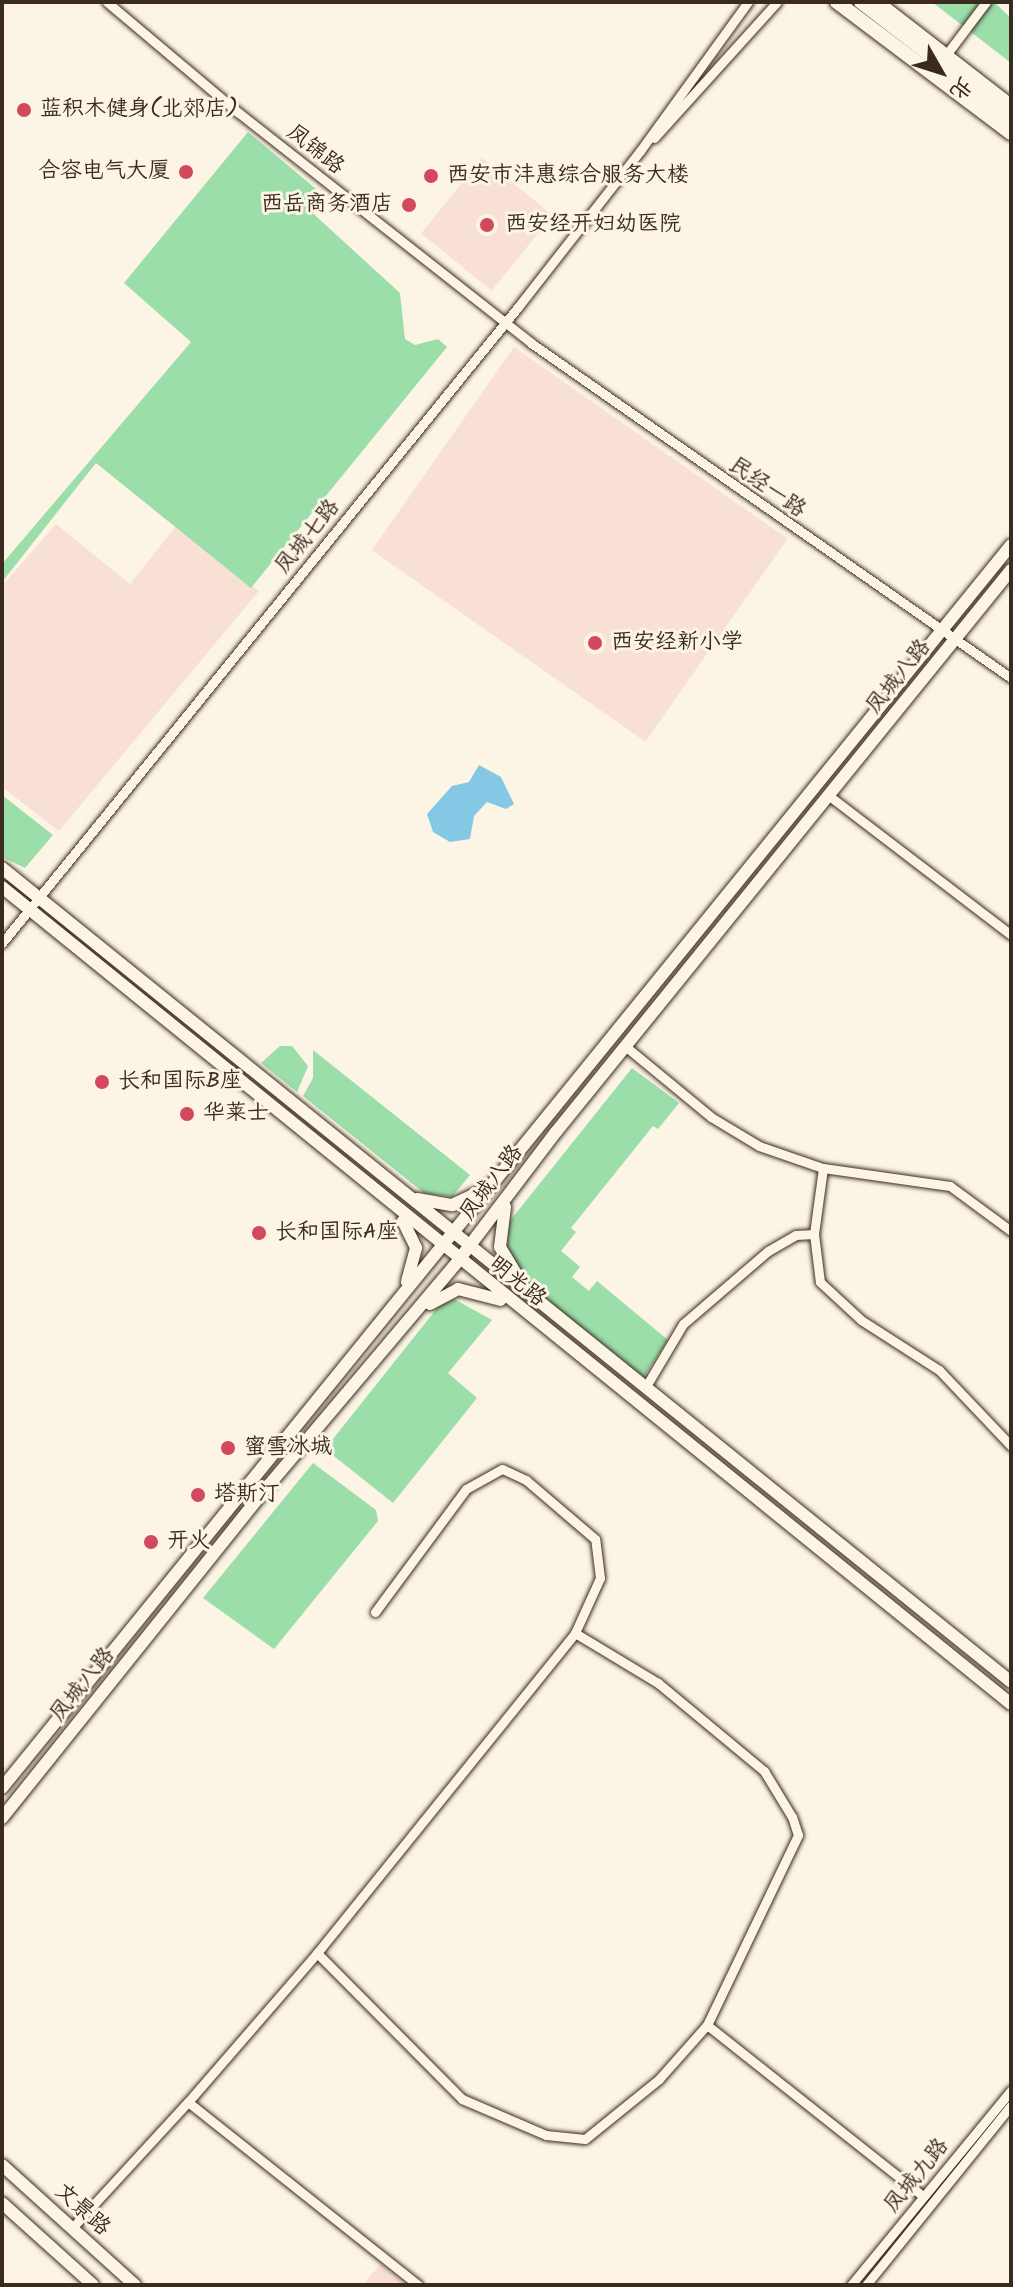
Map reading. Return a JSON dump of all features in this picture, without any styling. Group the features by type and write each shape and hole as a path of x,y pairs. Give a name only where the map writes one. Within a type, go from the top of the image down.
{"highway":[{"path":"837,2 1011,133"},
{"path":"861,2 1011,117"}],"main road":[{"path":"828,2 1011,141"},
{"path":"878,2 1011,105"},
{"name":"凤城八路","path":"2,1788 1011,545"},
{"name":"凤城八路","path":"2,1818 269,1485 409,1322 625,1046 1011,570"},
{"name":"明光路","path":"2,868 1011,1682"},
{"name":"明光路","path":"2,887 458,1261 1011,1704"},
{"path":"402,1192 424,1202 452,1205 500,1176"},
{"path":"514,1188 500,1220 498,1239 502,1255 527,1290"},
{"path":"391,1206 408,1228 416,1259 391,1310"},
{"path":"409,1322 458,1289 515,1306"},
{"name":"文景路","path":"2,2165 135,2285"},
{"path":"2,2203 93,2285"}],"street":[{"name":"凤锦路","path":"107,2 504,323"},
{"name":"凤城七路","path":"2,943 504,323 640,151 748,2"},
{"name":"凤城七路","path":"640,151 777,2"},
{"path":"946,55 986,2"},
{"name":"民经一路","path":"504,323 941,632 1011,678"},
{"path":"828,795 1011,935"},
{"path":"625,1046 711,1117 759,1146 823,1168 950,1186 1011,1231"},
{"path":"823,1168 814,1234 820,1282 861,1320 939,1370 1011,1446"},
{"path":"645,1388 683,1324 768,1251 796,1235 814,1234"},
{"path":"72,2228 188,2102 317,1953 575,1633 600,1578 595,1539 526,1480 502,1469 466,1489 375,1612"},
{"path":"317,1953 462,2099 546,2135 585,2139 659,2079 707,2025 798,1835 792,1817 764,1771 658,1683 575,1633"},
{"path":"707,2025 923,2196"},
{"name":"凤城九路","path":"851,2285 1011,2090"},
{"path":"188,2102 418,2285"},
{"name":"凤城九路","path":"866,2285 1011,2105"}],"shaded area":[{"name":"西安经开妇幼医院","path":"482,158 553,215 492,291 421,233"},
{"name":"西安经新小学","path":"514,347 788,539 645,742 372,550"},
{"path":"56,524 130,584 177,525 259,591 59,831 2,787 2,586"},
{"path":"381,2264 406,2285 362,2285"}],"green space":[{"path":"932,2 994,2 1011,18 1011,63"},
{"path":"248,132 316,189 306,207 400,293 405,339 415,345 438,339 447,347 251,588 96,463 2,582 2,564 191,342 124,283"},
{"path":"2,795 53,835 25,868 2,857"},
{"path":"280,1046 292,1046 308,1066 297,1092 261,1063"},
{"path":"313,1050 470,1175 452,1197 424,1193 303,1096 313,1078"},
{"path":"632,1068 679,1103 658,1129 653,1126 571,1228 576,1232 561,1251 668,1340 643,1378 510,1271 503,1257 509,1222","holes":["580,1267 597,1281 589,1291 572,1277"]},
{"path":"454,1299 492,1320 448,1373 477,1398 393,1503 325,1449 438,1307"},
{"path":"313,1463 376,1510 378,1521 274,1649 203,1598"}],"water":[{"path":"479,765 501,777 514,804 506,809 487,802 474,816 470,839 450,842 433,832 427,814 452,786 469,782"}],"place":[{"name":"蓝积木健身(北郊店)","path":"24,110"},
{"name":"合容电气大厦","path":"186,172"},
{"name":"西安市沣惠综合服务大楼","path":"431,176"},
{"name":"西岳商务酒店","path":"409,205"},
{"name":"西安经开妇幼医院","path":"487,225"},
{"name":"西安经新小学","path":"595,643"},
{"name":"长和国际B座","path":"102,1082"},
{"name":"华莱士","path":"187,1114"},
{"name":"长和国际A座","path":"259,1233"},
{"name":"蜜雪冰城","path":"228,1448"},
{"name":"塔斯汀","path":"198,1495"},
{"name":"开火","path":"151,1542"}]}
